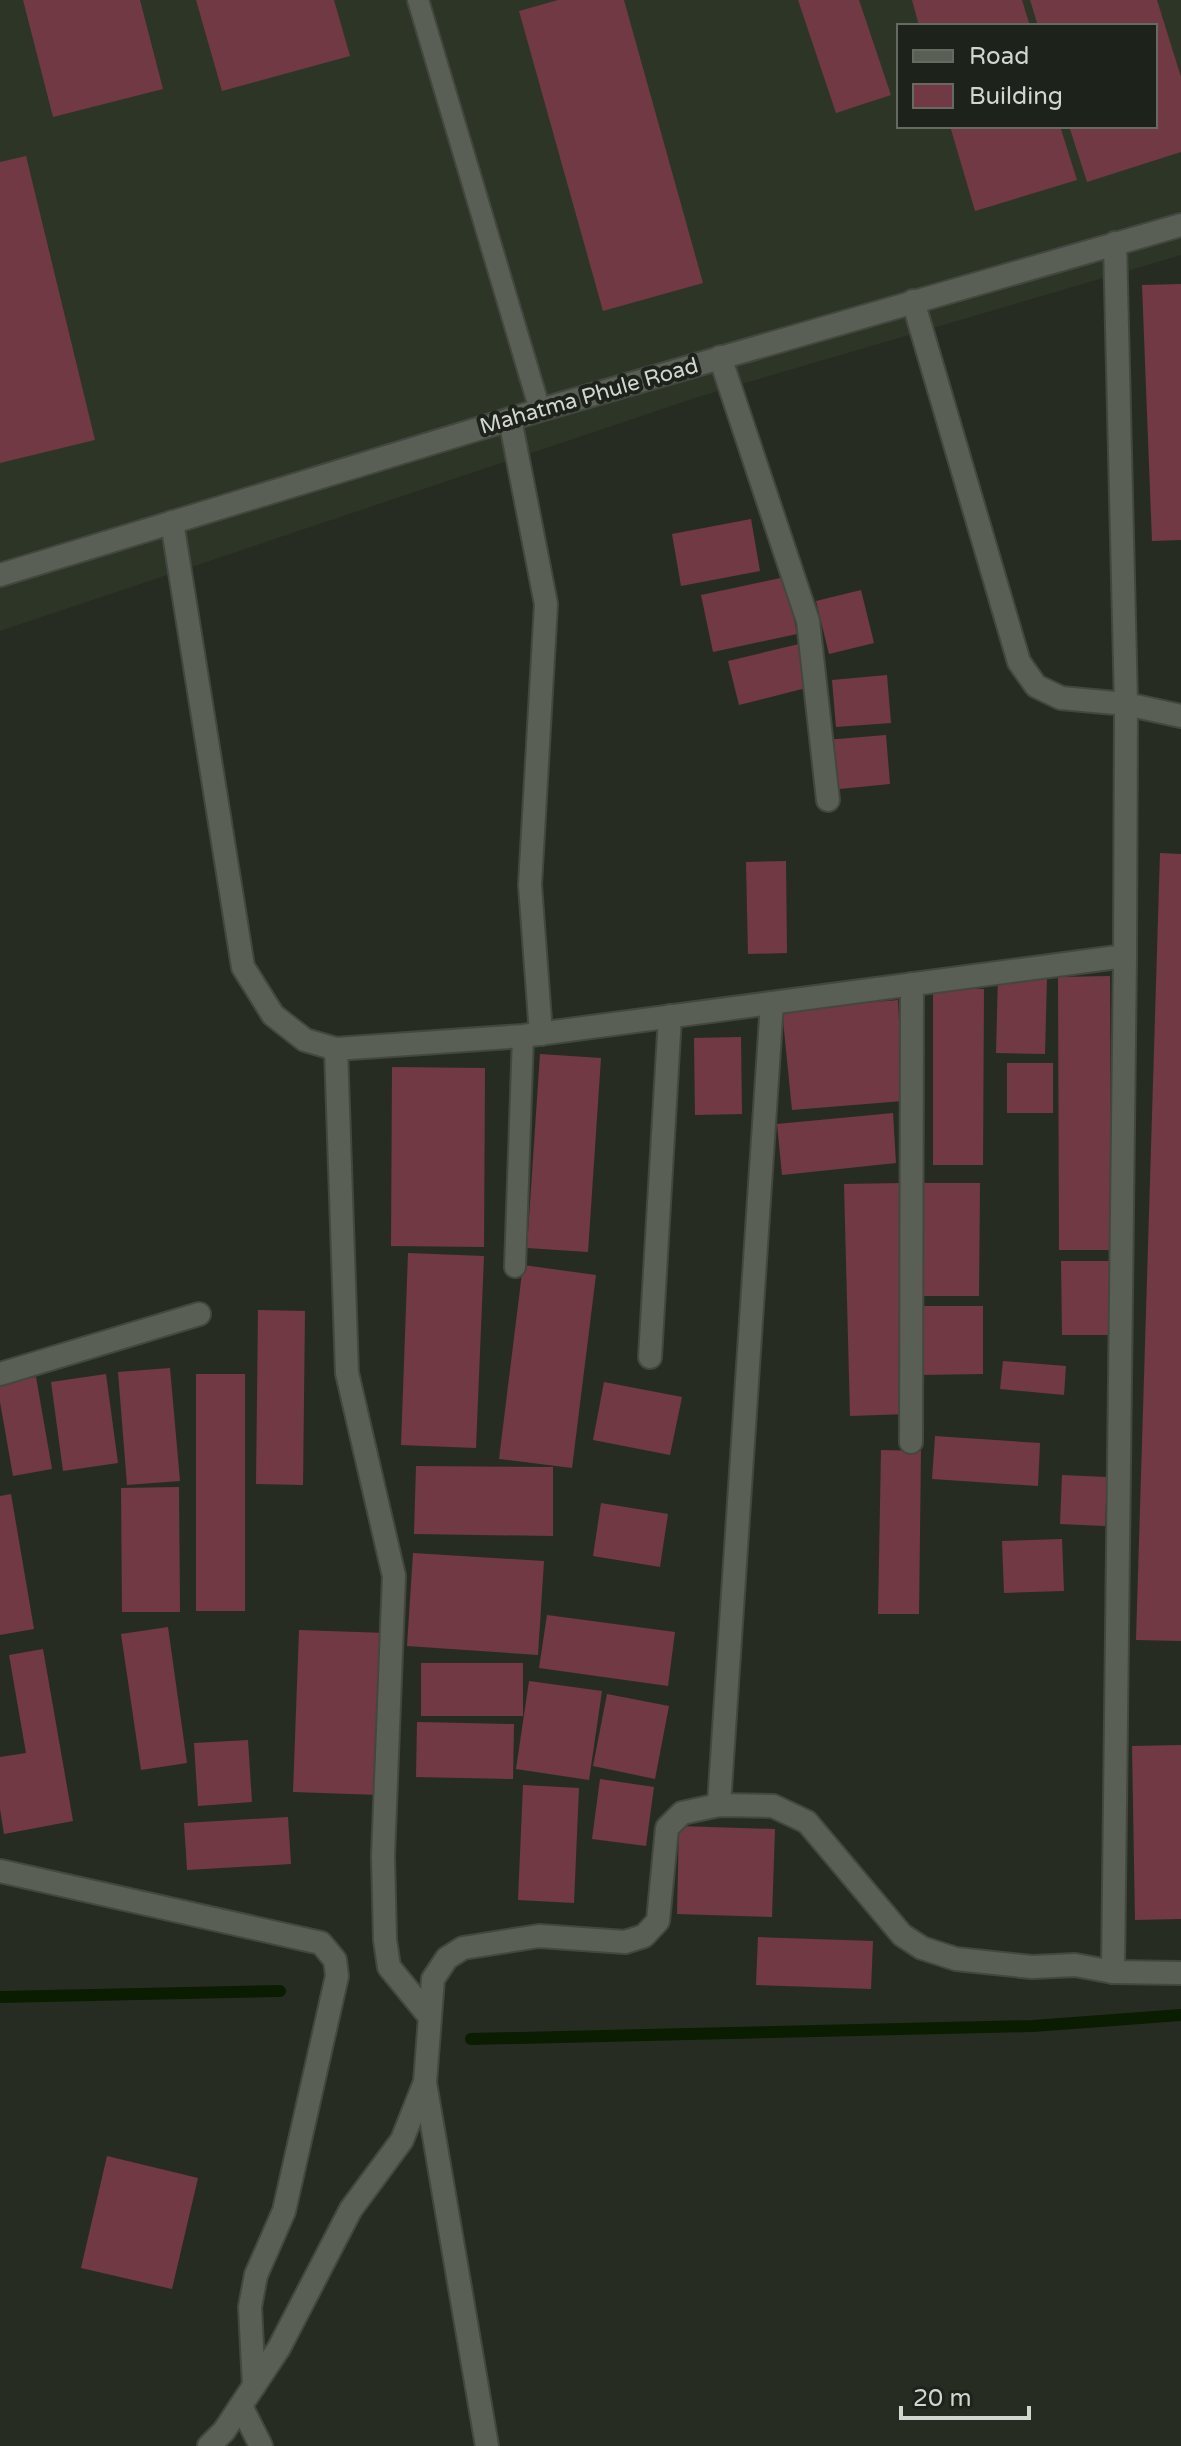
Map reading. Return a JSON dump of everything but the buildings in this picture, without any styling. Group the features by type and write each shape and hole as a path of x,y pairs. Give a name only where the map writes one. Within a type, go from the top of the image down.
{"street":[{"name":"Mahatma Phule Road","path":"0,575 540,410 1181,225"},
{"path":"1113,1972 1126,704 1115,243"},
{"path":"913,301 1019,662 1036,686 1061,698 1126,704 1181,716"},
{"path":"720,357 808,621 828,800"},
{"path":"510,419 546,604 530,885 532,1035"},
{"path":"172,522 243,967 273,1015 305,1040 336,1049 532,1035 1125,956"},
{"path":"911,1442 912,984"},
{"path":"719,1805 772,1003"},
{"path":"650,1357 670,1016"},
{"path":"336,1049 347,1373 394,1576 383,1856 385,1940 389,1967 430,2017"},
{"path":"0,1374 199,1314"},
{"path":"487,2446 425,2082 433,1979 447,1958 463,1948 539,1936 625,1942 644,1936 658,1921 667,1828 682,1813 719,1805 773,1806 807,1822 902,1935 922,1948 956,1959 1032,1967 1075,1965 1113,1972 1181,1973"},
{"path":"0,1871 321,1943 335,1960 337,1976 284,2211 256,2275 250,2307 254,2386"},
{"path":"209,2446 224,2431 279,2348 351,2209 402,2140 425,2082"},
{"path":"241,2406 261,2446"}],"lane":[{"path":"418,0 540,410"},
{"path":"515,1267 532,1035"}],"shaded area":[{"path":"0,0 1181,0 1181,255 701,396 0,631"}],"waterway":[{"path":"0,1997 280,1991"},
{"path":"471,2039 1033,2026 1181,2015"}]}
